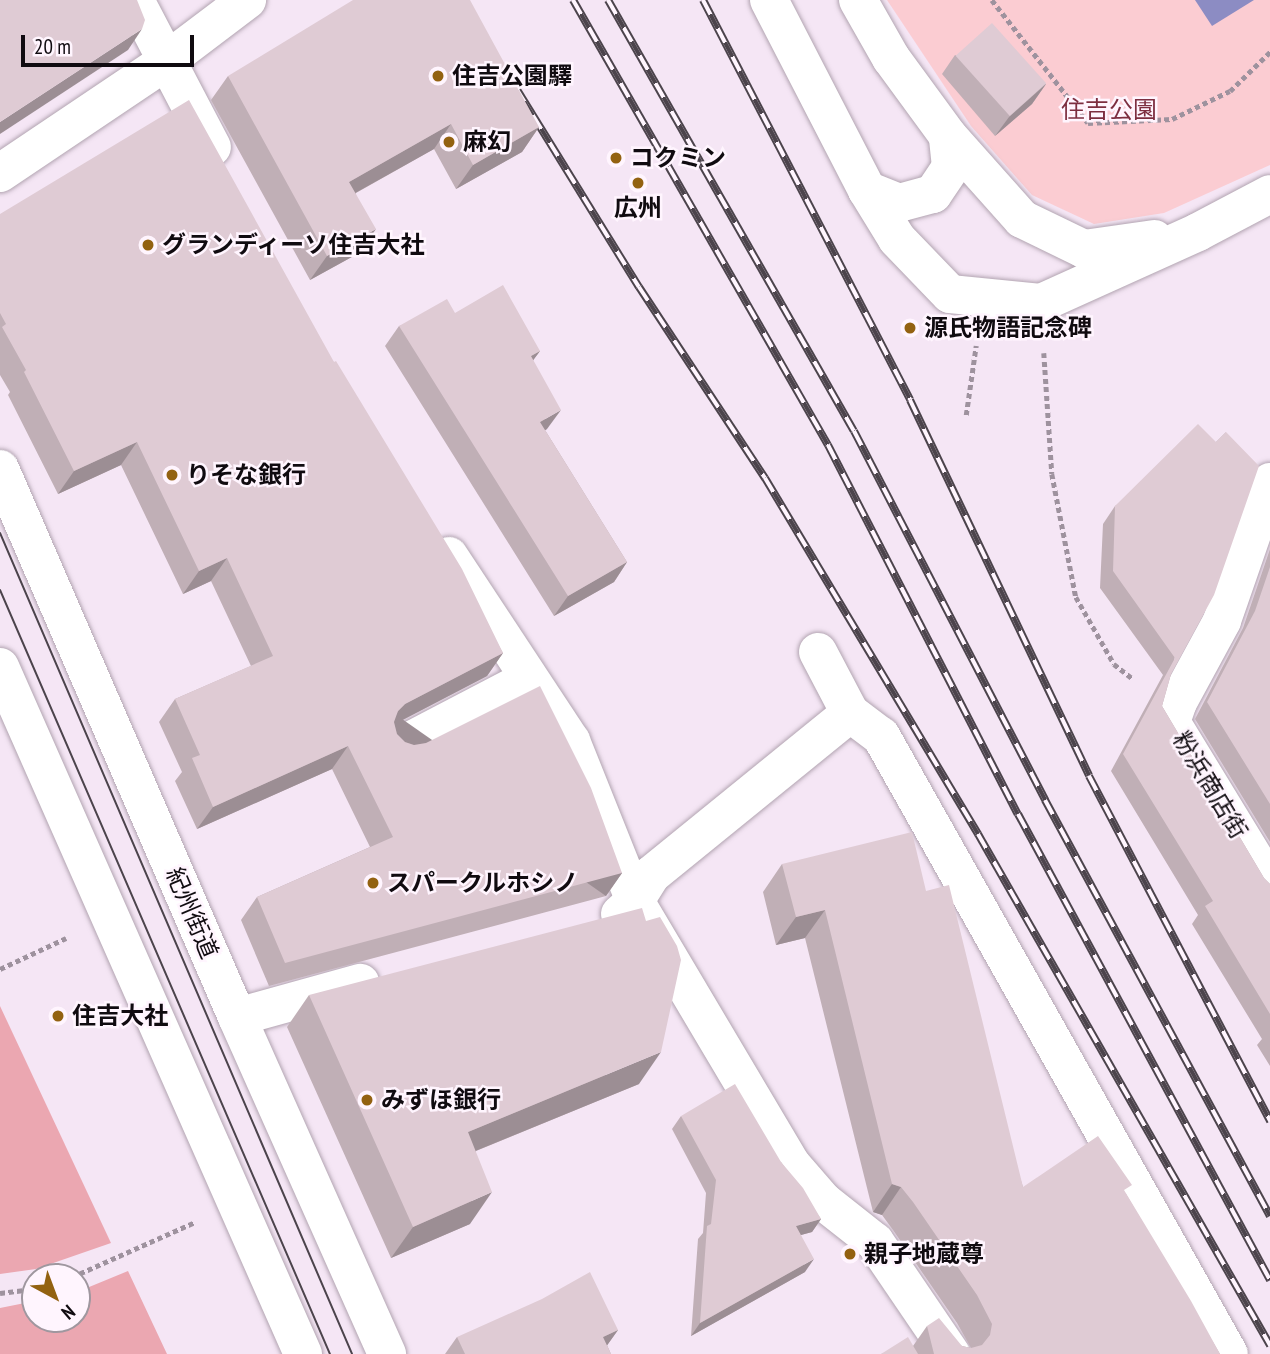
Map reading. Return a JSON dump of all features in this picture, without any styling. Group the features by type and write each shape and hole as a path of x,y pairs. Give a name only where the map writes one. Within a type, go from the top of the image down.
{"street":[{"path":"135,0 165,62 226,174"},
{"path":"0,173 165,62 247,0"},
{"path":"769,0 867,190 897,239 950,294 1041,303 1198,232 1270,194"},
{"path":"858,0 891,58 948,136 1022,219 1084,249 1198,232"},
{"path":"867,190 900,203 933,194 951,167 948,136"},
{"name":"紀州街道","path":"0,469 237,1017 387,1354"},
{"path":"1174,712 1222,621 1270,482"},
{"path":"433,530 571,741 635,901 791,1164 823,1201 874,1242 951,1354"},
{"path":"818,652 850,713 881,736 1230,1354"},
{"path":"0,667 303,1354"},
{"path":"400,746 528,679"},
{"name":"粉浜商店街","path":"1174,712 1270,884"},
{"path":"587,925 614,918 635,901 651,875 850,713"},
{"path":"237,1017 398,973"}],"path":[{"path":"992,0 1088,124 1172,119 1230,91 1270,52"},
{"path":"1041,303 1052,474 1076,597 1114,664 1174,712"},
{"path":"966,415 976,341"},
{"path":"0,969 75,933"},
{"path":"91,1268 201,1218"},
{"path":"0,1293 21,1291"}],"green space":[{"name":"住吉公園","path":"887,0 1270,0 1270,165 1164,213 1094,224 1032,195 971,126"}],"shaded area":[{"path":"0,1006 111,1243 53,1263 21,1263 21,1271 0,1274"},
{"path":"128,1271 167,1354 0,1354 0,1308 21,1304 21,1333 91,1333 91,1286"}],"water":[{"path":"1195,0 1254,0 1212,26"}],"building":[{"path":"0,0 137,0 145,20 142,29 0,122"},
{"path":"353,0 470,0 539,127 473,165 451,124 349,182 376,229 327,256 228,76"},
{"path":"992,23 1046,83 1010,116 956,56"},
{"path":"189,100 334,362 336,361 462,569 503,653 405,704 398,711 394,722 397,734 405,742 414,745 426,743 540,686 591,788 622,873 285,963 257,897 393,837 348,746 213,807 192,758 200,755 175,699 273,656 227,558 199,571 137,442 74,471 24,372 26,370 2,327 6,324 0,313 0,214"},
{"path":"503,285 540,351 531,356 561,410 540,422 627,562 568,596 399,326 447,299 455,313"},
{"path":"1198,424 1216,442 1226,432 1259,466 1214,595 1171,674 1162,706 1270,884 1270,1014 1205,906 1213,901 1123,754 1175,658 1113,571 1115,506"},
{"path":"1270,567 1270,804 1207,702 1255,611"},
{"path":"912,832 926,891 949,885 1023,1187 1098,1136 1132,1185 1124,1190 1220,1354 934,1354 927,1326 939,1318 962,1346 971,1348 982,1345 990,1335 992,1324 977,1295 913,1202 901,1187 892,1184 825,910 796,917 782,864"},
{"path":"642,908 646,921 660,917 677,946 681,960 661,1052 468,1132 492,1192 413,1227 309,995"},
{"path":"735,1084 781,1162 803,1188 821,1219 796,1226 814,1259 700,1323 707,1226 711,1224 716,1180 681,1116"},
{"path":"590,1272 618,1330 603,1337 611,1354 465,1354 457,1337 542,1299"},
{"path":"908,1337 918,1354 881,1354"}],"tram line":[{"path":"0,533 352,1354"},
{"path":"0,590 330,1354"}],"railway":[{"path":"573,0 828,445 1018,814 1270,1280"},
{"path":"608,0 854,431 1045,800 1270,1216"},
{"path":"703,0 910,400 1089,776 1270,1121"},
{"path":"516,88 639,287 765,478 978,834 1270,1345"}],"place":[{"name":"住吉公園驛","path":"438,76"},
{"name":"麻幻","path":"449,142"},
{"name":"コクミン","path":"616,158"},
{"name":"広州","path":"638,183"},
{"name":"グランディーソ住吉大社","path":"148,245"},
{"name":"源氏物語記念碑","path":"910,328"},
{"name":"りそな銀行","path":"172,475"},
{"name":"スパークルホシノ","path":"373,883"},
{"name":"住吉大社","path":"58,1016"},
{"name":"みずほ銀行","path":"367,1100"},
{"name":"親子地蔵尊","path":"850,1254"}]}
